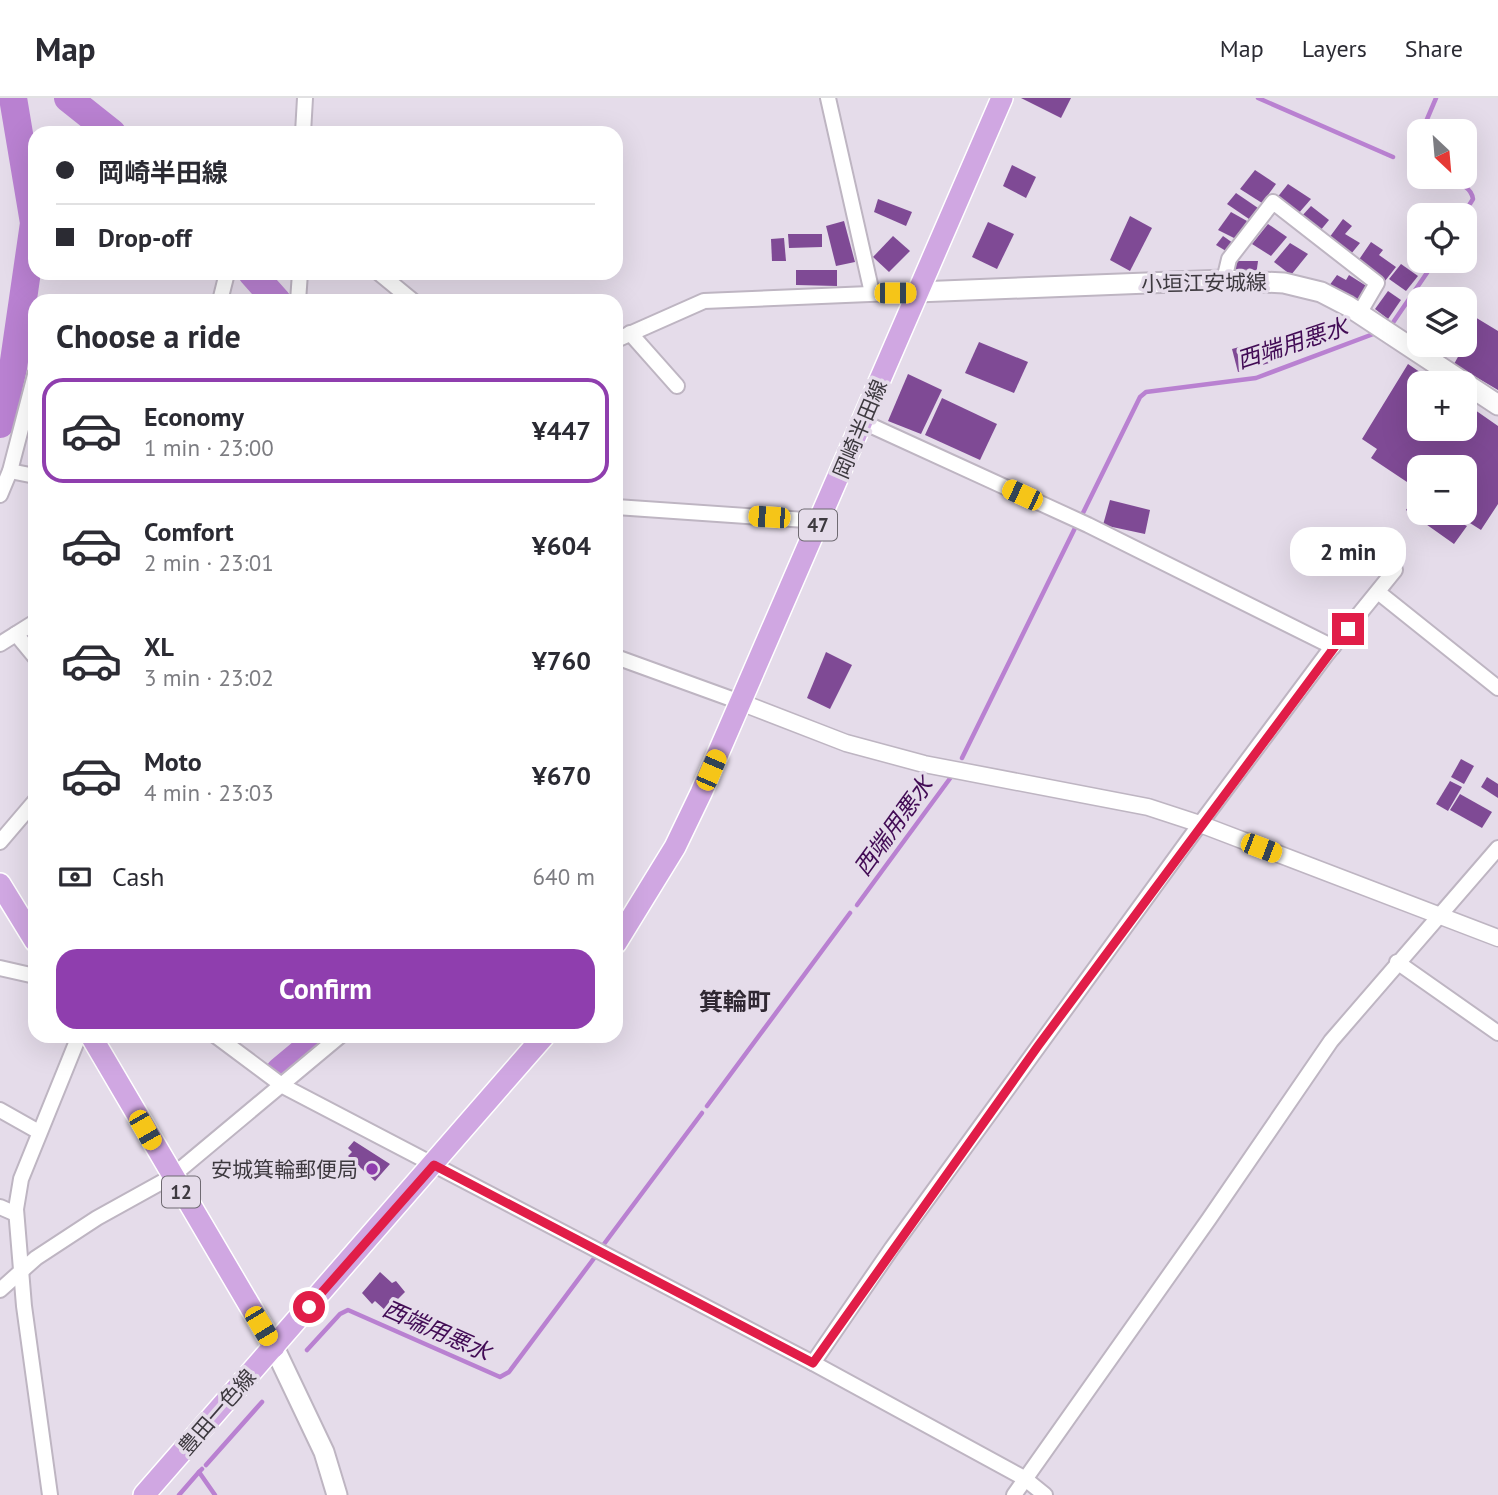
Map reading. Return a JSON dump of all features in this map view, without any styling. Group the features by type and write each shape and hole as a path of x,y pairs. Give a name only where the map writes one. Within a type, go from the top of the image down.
{"main road":[{"name":"岡崎半田線","path":"623,932 675,847 820,521 1002,98"},
{"name":"小垣江安城線","path":"917,292 1224,280 1284,283 1321,292 1360,313 1498,405"},
{"path":"0,884 27,916"},
{"name":"12","path":"95,1043 274,1347"},
{"path":"337,1495 324,1452 274,1347 538,1043"},
{"name":"豊田一色線","path":"144,1495 274,1347"}],"street":[{"path":"304,126 306,98"},
{"path":"828,98 872,293"},
{"path":"1224,280 1229,259 1273,202 1377,283 1360,313"},
{"path":"388,280 404,294"},
{"path":"623,336 704,301 917,292"},
{"path":"630,333 677,386"},
{"path":"0,495 10,471 28,402"},
{"path":"863,422 1088,525 1333,648"},
{"path":"10,471 28,475"},
{"path":"623,507 820,521"},
{"path":"813,1363 892,1248 1200,824 1395,570"},
{"path":"1378,592 1498,688"},
{"path":"0,643 28,626"},
{"path":"16,634 28,649"},
{"path":"623,660 846,743 923,764 1147,807 1200,824 1498,938"},
{"path":"0,842 28,809"},
{"path":"1014,1495 1331,1041 1498,848"},
{"path":"1397,962 1498,1033"},
{"path":"0,968 28,974"},
{"path":"50,1495 20,1272 16,1214 21,1179 76,1043"},
{"path":"225,1043 283,1086 813,1363 1024,1478 1045,1495"},
{"path":"0,1290 20,1272 97,1218 172,1177 332,1043"},
{"path":"0,1110 39,1132"},
{"path":"0,1207 16,1214"}],"building":[{"path":"1021,98 1071,98 1061,118"},
{"path":"1012,165 1036,177 1026,198 1003,186"},
{"path":"1255,170 1276,184 1262,203 1240,189"},
{"path":"1288,184 1311,199 1298,214 1276,199"},
{"path":"1236,193 1258,208 1249,219 1227,204"},
{"path":"878,199 912,212 906,226 874,212"},
{"path":"1311,206 1329,220 1320,231 1301,217"},
{"path":"1231,212 1247,221 1236,239 1218,230"},
{"path":"1130,216 1152,228 1130,271 1110,260"},
{"path":"1343,219 1352,226 1345,234 1360,243 1351,254 1329,238"},
{"path":"844,221 855,262 836,266 826,226"},
{"path":"988,222 1014,234 997,269 972,257"},
{"path":"1268,224 1287,237 1271,256 1252,244"},
{"path":"788,234 822,234 822,247 789,248"},
{"path":"893,236 910,251 889,272 873,257"},
{"path":"1223,236 1233,243 1226,251 1216,245"},
{"path":"784,238 786,261 772,261 771,239"},
{"path":"1371,242 1383,250 1379,255 1396,267 1385,281 1358,261"},
{"path":"1290,243 1308,254 1291,275 1274,262"},
{"path":"1233,261 1258,261 1256,276 1232,276"},
{"path":"1401,264 1407,268 1407,273 1418,276 1406,291 1389,279"},
{"path":"796,270 837,270 837,286 796,285"},
{"path":"1337,275 1346,280 1349,275 1368,287 1356,304 1326,290"},
{"path":"1388,291 1401,300 1388,319 1375,309"},
{"path":"1477,318 1498,331 1498,390 1477,378 1477,371 1466,371 1454,364 1458,357 1477,357"},
{"path":"1268,339 1276,361 1238,372 1232,349"},
{"path":"979,342 1028,362 1014,393 965,373"},
{"path":"1408,364 1418,371 1407,371 1407,441 1477,441 1477,411 1498,426 1498,504 1481,530 1473,525 1477,525 1477,455 1407,455 1407,482 1371,458 1377,449 1362,439"},
{"path":"908,374 942,390 921,434 888,421"},
{"path":"942,398 997,424 980,460 925,435"},
{"path":"1110,500 1150,510 1145,534 1103,525"},
{"path":"1427,525 1467,526 1454,544"},
{"path":"826,652 852,665 830,709 807,698"},
{"path":"1461,759 1474,766 1464,784 1451,777"},
{"path":"1487,777 1498,784 1498,798 1481,787"},
{"path":"1450,781 1462,787 1448,811 1436,804"},
{"path":"1460,794 1492,812 1482,828 1450,810"},
{"path":"354,1141 390,1164 375,1181 348,1156 352,1152 348,1148"},
{"path":"380,1272 392,1283 396,1281 405,1292 386,1311 375,1301 372,1304 362,1293"}],"waterway":[{"path":"13,98 28,187"},
{"path":"68,98 103,126"},
{"path":"1258,98 1393,157"},
{"name":"西端用悪水","path":"1427,119 1436,98"},
{"name":"西端用悪水","path":"1468,189 1472,194 1470,203"},
{"path":"0,424 13,368 28,264"},
{"name":"西端用悪水","path":"1390,327 1427,273"},
{"path":"258,280 271,294"},
{"name":"西端用悪水","path":"1081,517 1140,397 1146,392 1256,378 1376,333"},
{"name":"西端用悪水","path":"962,758 1076,526"},
{"name":"西端用悪水","path":"857,905 954,773"},
{"name":"西端用悪水","path":"707,1106 850,913"},
{"path":"280,1071 314,1043"},
{"name":"西端用悪水","path":"604,1244 702,1113"},
{"name":"西端用悪水","path":"307,1350 340,1314 348,1310 500,1377 509,1372 595,1257"},
{"name":"西端用悪水","path":"206,1465 262,1402"},
{"name":"西端用悪水","path":"202,1469 199,1472 215,1495"},
{"path":"179,1495 199,1472"}],"place":[{"name":"安城箕輪郵便局","path":"372,1169"}],"district":[{"name":"箕輪町","path":"735,1001"}],"route":[{"path":"309,1307 434,1165 813,1363 892,1248 1038,1046 1200,824 1348,629"}]}
